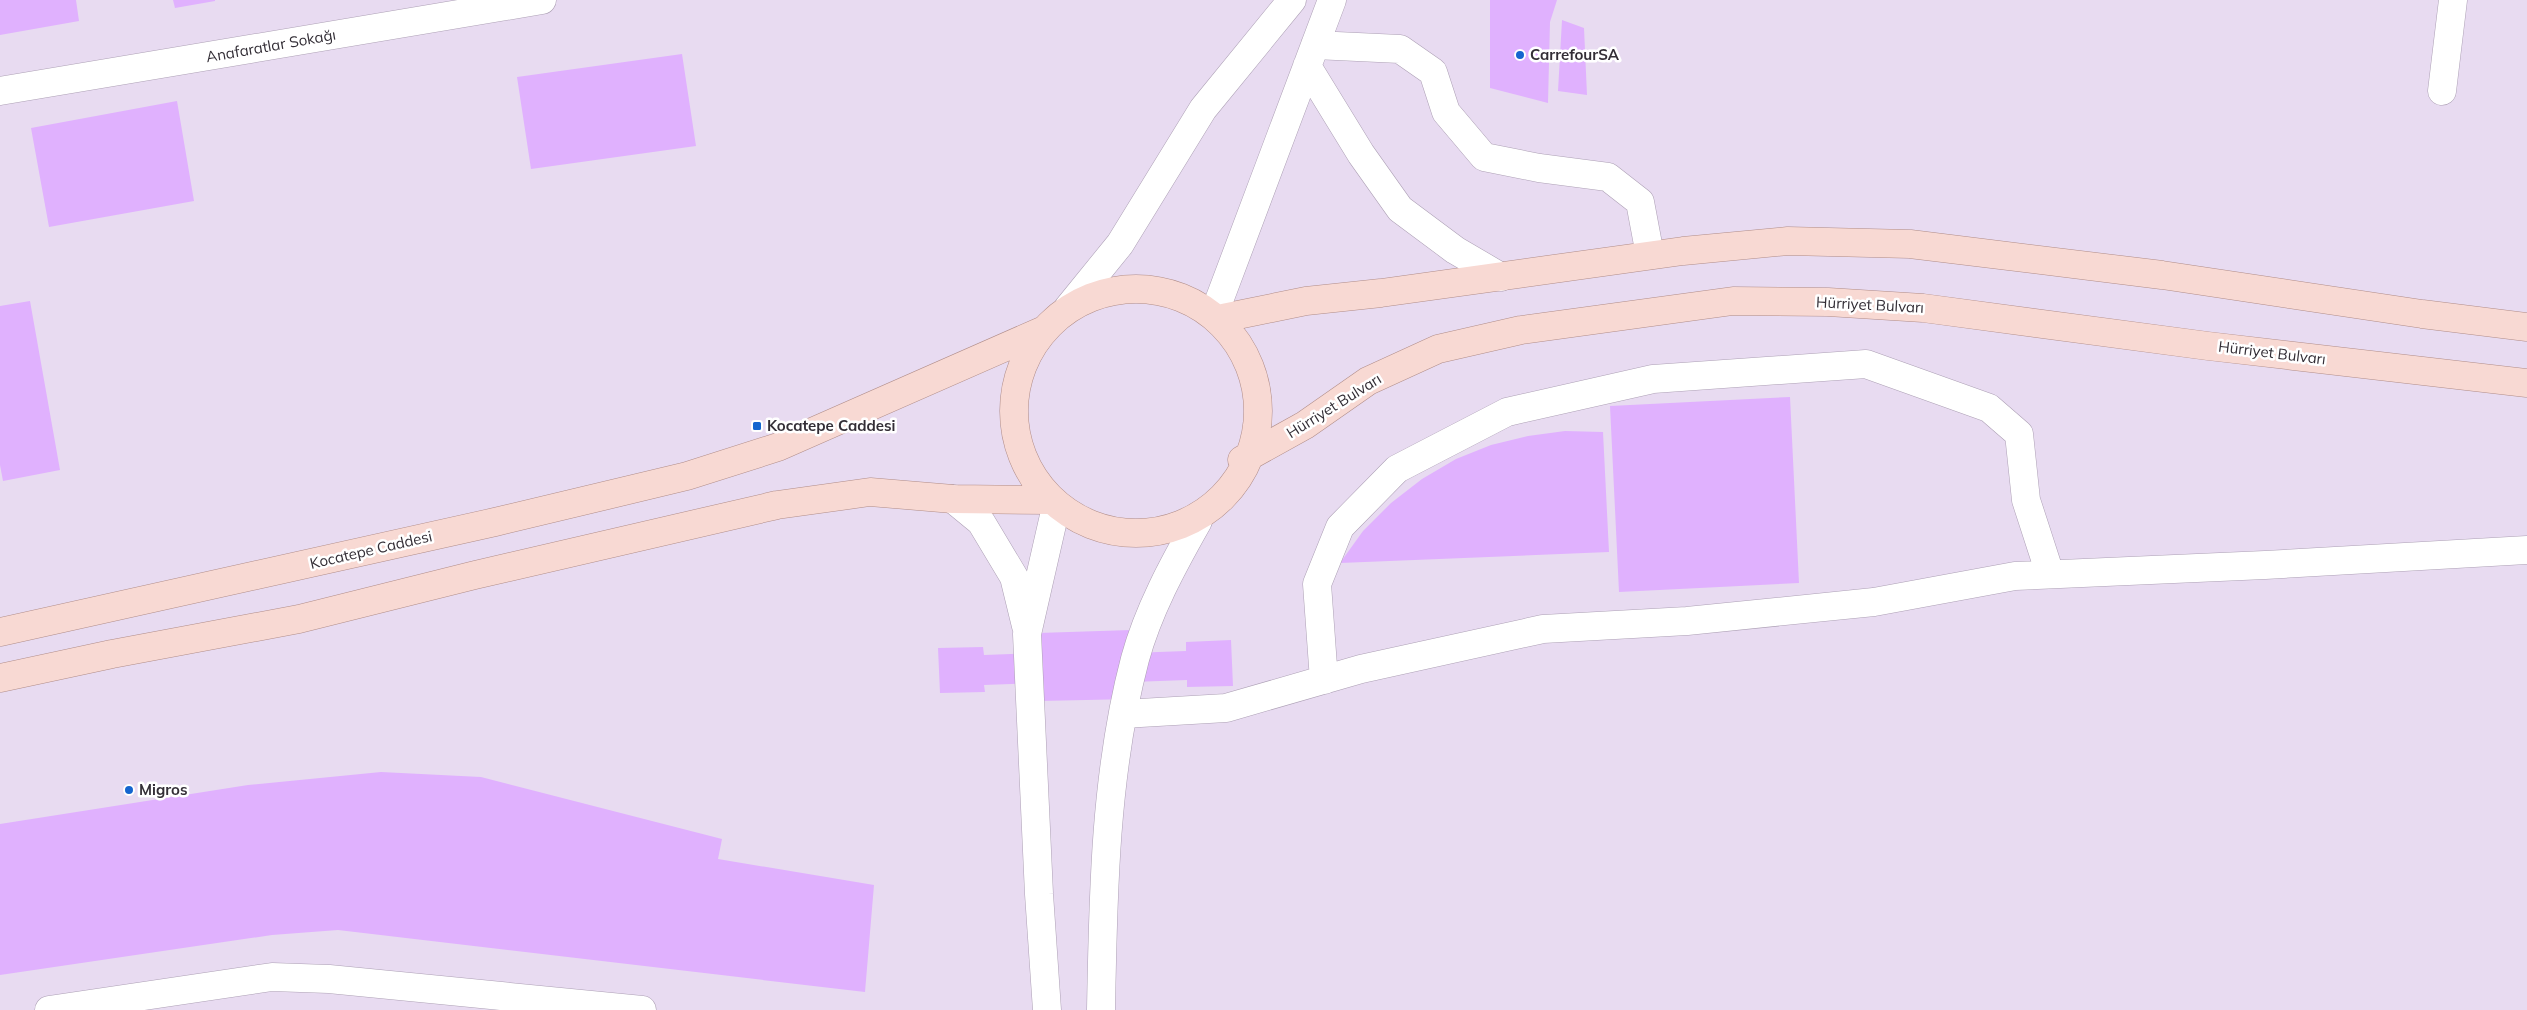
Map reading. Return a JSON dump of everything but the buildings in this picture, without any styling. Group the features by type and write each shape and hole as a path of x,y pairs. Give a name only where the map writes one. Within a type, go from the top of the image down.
{"main road":[{"path":"1216,317 1306,300 1501,277 1650,256 1788,241 1910,244 2162,275 2422,314 2527,327"},
{"path":"1126,286 1150,287 1188,298 1216,317 1236,338 1250,366 1256,397 1254,429 1242,460 1225,490 1198,521 1168,534 1135,538 1106,534 1079,523 1053,503 1037,484 1024,458 1018,430 1019,387 1028,357 1044,330 1068,308 1095,293 1126,286"},
{"name":"Hürriyet Bulvarı","path":"1242,460 1305,425 1368,381 1438,349 1521,330 1733,301 1828,302 1923,308 2198,344 2527,383"},
{"name":"Kocatepe Caddesi","path":"0,632 494,522 687,476 778,447 1044,330"},
{"path":"0,678 112,654 299,619 475,575 777,505 870,492 953,499 1053,503"}],"street":[{"name":"Anafaratlar Sokağı","path":"0,91 542,0"},
{"path":"1068,308 1120,244 1203,109 1292,0"},
{"path":"1216,317 1332,0"},
{"path":"2442,91 2453,0"},
{"path":"1311,55 1400,49 1433,72 1446,112 1484,157 1539,168 1608,177 1640,202 1650,256"},
{"path":"1311,55 1361,154 1400,209 1455,250 1501,277"},
{"path":"1324,680 1317,584 1340,527 1397,469 1507,412 1653,379 1866,364 1988,408 2019,434 2026,500 2050,574"},
{"path":"953,499 981,522 1014,577 1027,634 1039,894 1047,1010"},
{"path":"1027,634 1053,503"},
{"path":"1101,1010 1106,868 1119,734 1135,658 1166,578 1198,521"},
{"path":"1123,714 1226,708 1361,669 1543,629 1687,621 1874,602 2015,576 2265,565 2527,550"},
{"path":"49,1010 272,976 329,979 642,1010"}],"place":[{"name":"CarrefourSA","path":"1520,55"},
{"name":"Kocatepe Caddesi","path":"757,426"},
{"name":"Migros","path":"129,790"}]}
